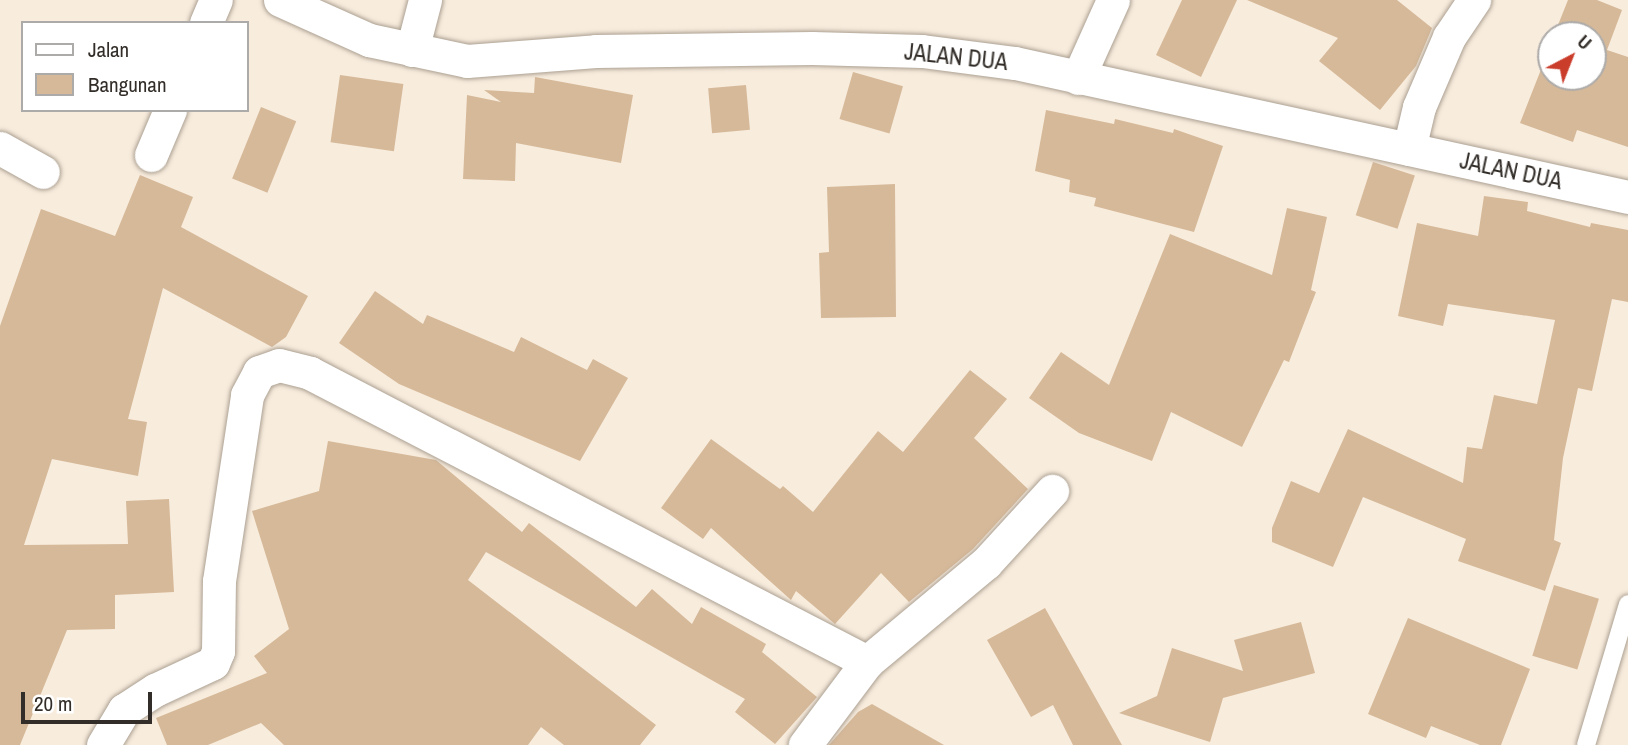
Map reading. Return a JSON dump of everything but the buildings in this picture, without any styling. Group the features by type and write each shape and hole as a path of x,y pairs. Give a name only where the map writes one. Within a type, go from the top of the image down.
{"street":[{"path":"207,21 216,0"},
{"name":"JALAN DUA","path":"280,0 369,40 467,61 596,51 922,51 1015,64 1628,197"},
{"path":"412,50 425,0"},
{"path":"1078,78 1113,0"},
{"path":"1409,149 1419,107 1449,37 1474,0"},
{"path":"151,155 169,112"},
{"path":"0,148 43,172"},
{"path":"103,745 124,710 155,690 213,663 218,651 219,581 247,395 259,372 279,365 310,373 867,662"},
{"path":"805,745 867,662 986,563 1052,491"}],"lane":[{"path":"1586,745 1628,604"}]}
